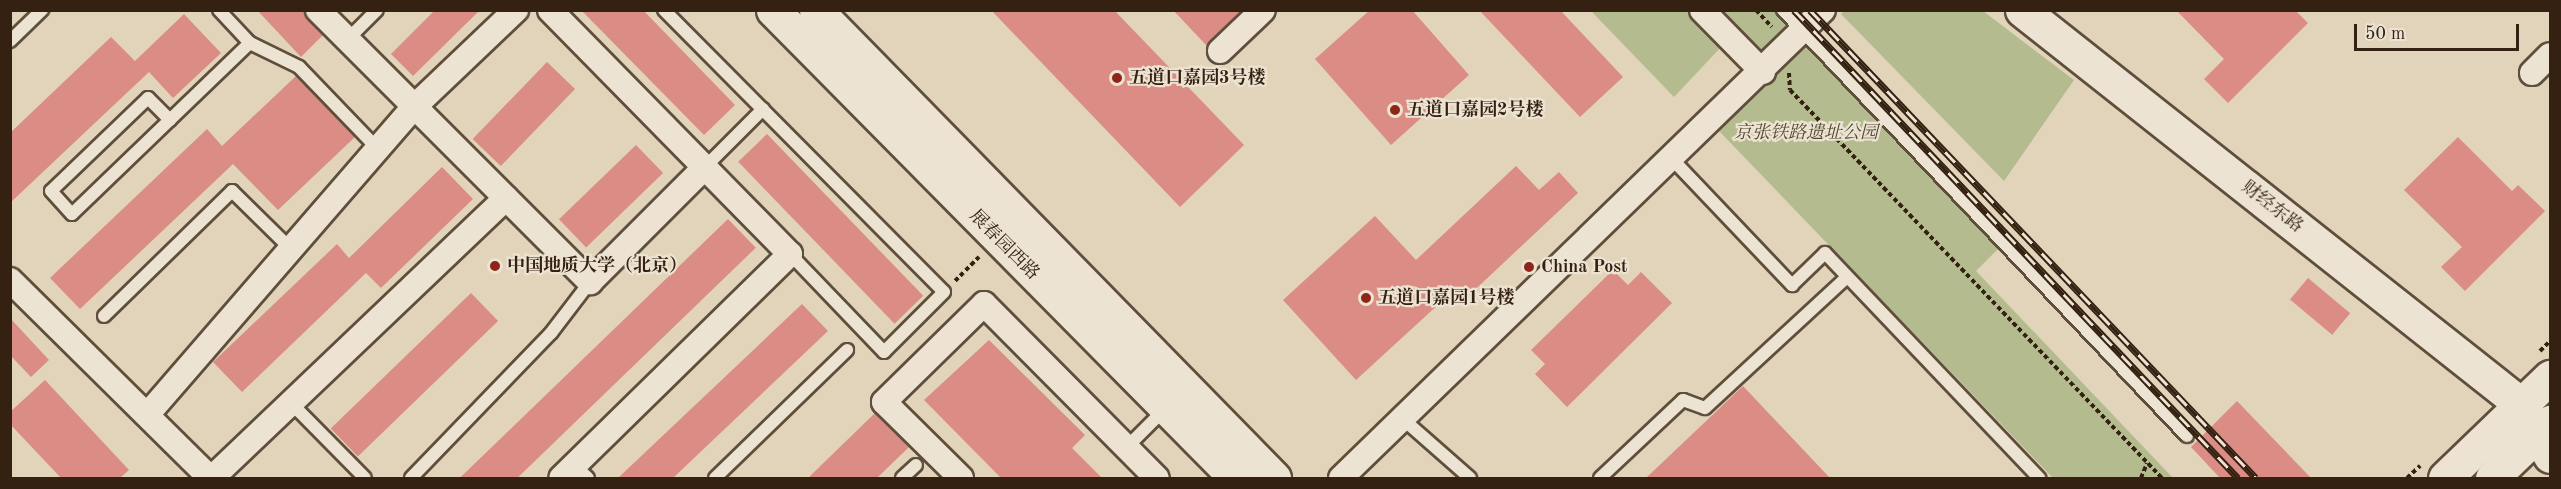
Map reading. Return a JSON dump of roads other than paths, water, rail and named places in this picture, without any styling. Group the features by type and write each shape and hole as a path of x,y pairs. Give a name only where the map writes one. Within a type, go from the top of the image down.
{"main road":[{"name":"展春园西路","path":"773,10 1236,478"},
{"name":"展春园西路","path":"816,10 1275,478"},
{"name":"财经东路","path":"2022,10 2542,426"},
{"path":"2492,478 2542,426 2550,377"},
{"path":"2445,478 2542,426"}],"street":[{"path":"318,10 590,282 705,167"},
{"path":"147,416 414,107 516,10"},
{"path":"550,10 790,254 574,474"},
{"path":"1220,51 1263,10"},
{"path":"1702,10 1762,72"},
{"path":"1341,478 1673,160 1823,10"},
{"path":"2532,73 2550,55"},
{"path":"10,280 211,478 506,198"},
{"path":"961,478 884,402 984,304 1156,478"}],"lane":[{"path":"10,41 42,10"},
{"path":"219,10 250,43 299,67 378,149"},
{"path":"347,40 377,10"},
{"path":"664,10 944,292 884,352 790,254"},
{"path":"1783,10 1796,38 2187,436"},
{"path":"170,120 148,98 51,191 72,214 170,120 250,43"},
{"path":"705,167 763,109"},
{"path":"1673,160 1792,285 1825,253 2039,478"},
{"path":"104,315 232,191 291,249"},
{"path":"1600,478 1683,400 1705,408 1847,277"},
{"path":"411,478 551,333 590,282"},
{"path":"715,478 847,350"},
{"path":"291,403 365,478"},
{"path":"1126,448 1166,408"},
{"path":"1404,420 1470,478"},
{"path":"902,478 916,465"}],"railway":[{"path":"1794,10 2238,478"},
{"path":"1810,10 2256,478"}],"place":[{"name":"五道口嘉园3号楼","path":"1117,78"},
{"name":"五道口嘉园2号楼","path":"1395,110"},
{"name":"中国地质大学（北京）","path":"495,266"},
{"name":"China Post","path":"1529,267"},
{"name":"五道口嘉园1号楼","path":"1366,298"}],"park label":[{"name":"京张铁路遗址公园","path":"1806,133"}]}
